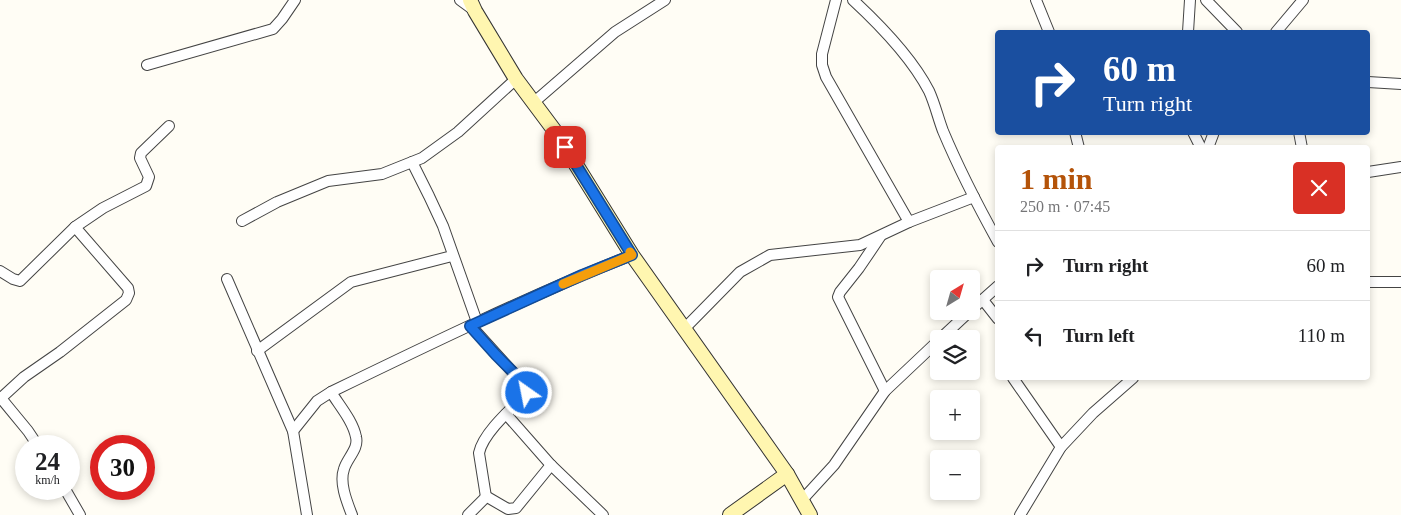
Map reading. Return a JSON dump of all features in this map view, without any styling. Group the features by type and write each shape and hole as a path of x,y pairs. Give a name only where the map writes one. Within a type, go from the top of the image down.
{"street":[{"path":"147,65 273,29 295,0"},
{"path":"460,0 473,6 516,79 557,134 632,255 787,474 810,515"},
{"path":"533,103 616,32 665,0"},
{"path":"836,0 822,54 822,66 826,77 909,222"},
{"path":"853,0 877,22 929,91 943,131 974,198 995,236"},
{"path":"1036,0 1048,30"},
{"path":"1188,30 1190,0"},
{"path":"1206,0 1235,30"},
{"path":"1278,30 1303,0"},
{"path":"242,221 277,202 328,180 382,174 422,158 458,132 516,79"},
{"path":"1370,82 1401,84"},
{"path":"0,271 13,279 20,280 75,227 103,208 146,186 149,177 140,158 140,153 169,126"},
{"path":"412,162 443,226 474,324 496,355 527,386 527,393 506,414 481,446 480,461 486,497"},
{"path":"1370,172 1401,167"},
{"path":"685,328 740,272 770,255 860,246 909,222 974,198"},
{"path":"31,435 0,397 126,300 129,293 128,288 75,227"},
{"path":"881,236 838,297 885,391"},
{"path":"293,430 317,401 331,392 474,324 582,275 632,255"},
{"path":"257,351 351,282 452,256"},
{"path":"227,279 293,430 307,515"},
{"path":"1370,282 1401,282"},
{"path":"995,289 982,300 995,315"},
{"path":"949,330 961,320"},
{"path":"802,500 834,465 885,391 930,348"},
{"path":"1014,380 1061,447"},
{"path":"1020,515 1061,447 1092,413 1131,380"},
{"path":"331,392 357,438 356,446 343,469 343,482 352,515"},
{"path":"506,414 550,465 596,513"},
{"path":"486,497 508,508 516,508 550,465"},
{"path":"730,515 787,474"},
{"path":"468,515 486,497"},
{"path":"71,500 80,515"}],"slow traffic":[{"path":"563,284 632,255 630,252"}],"route":[{"path":"527,393 527,386 470,326 582,275 632,255 565,147"}]}
